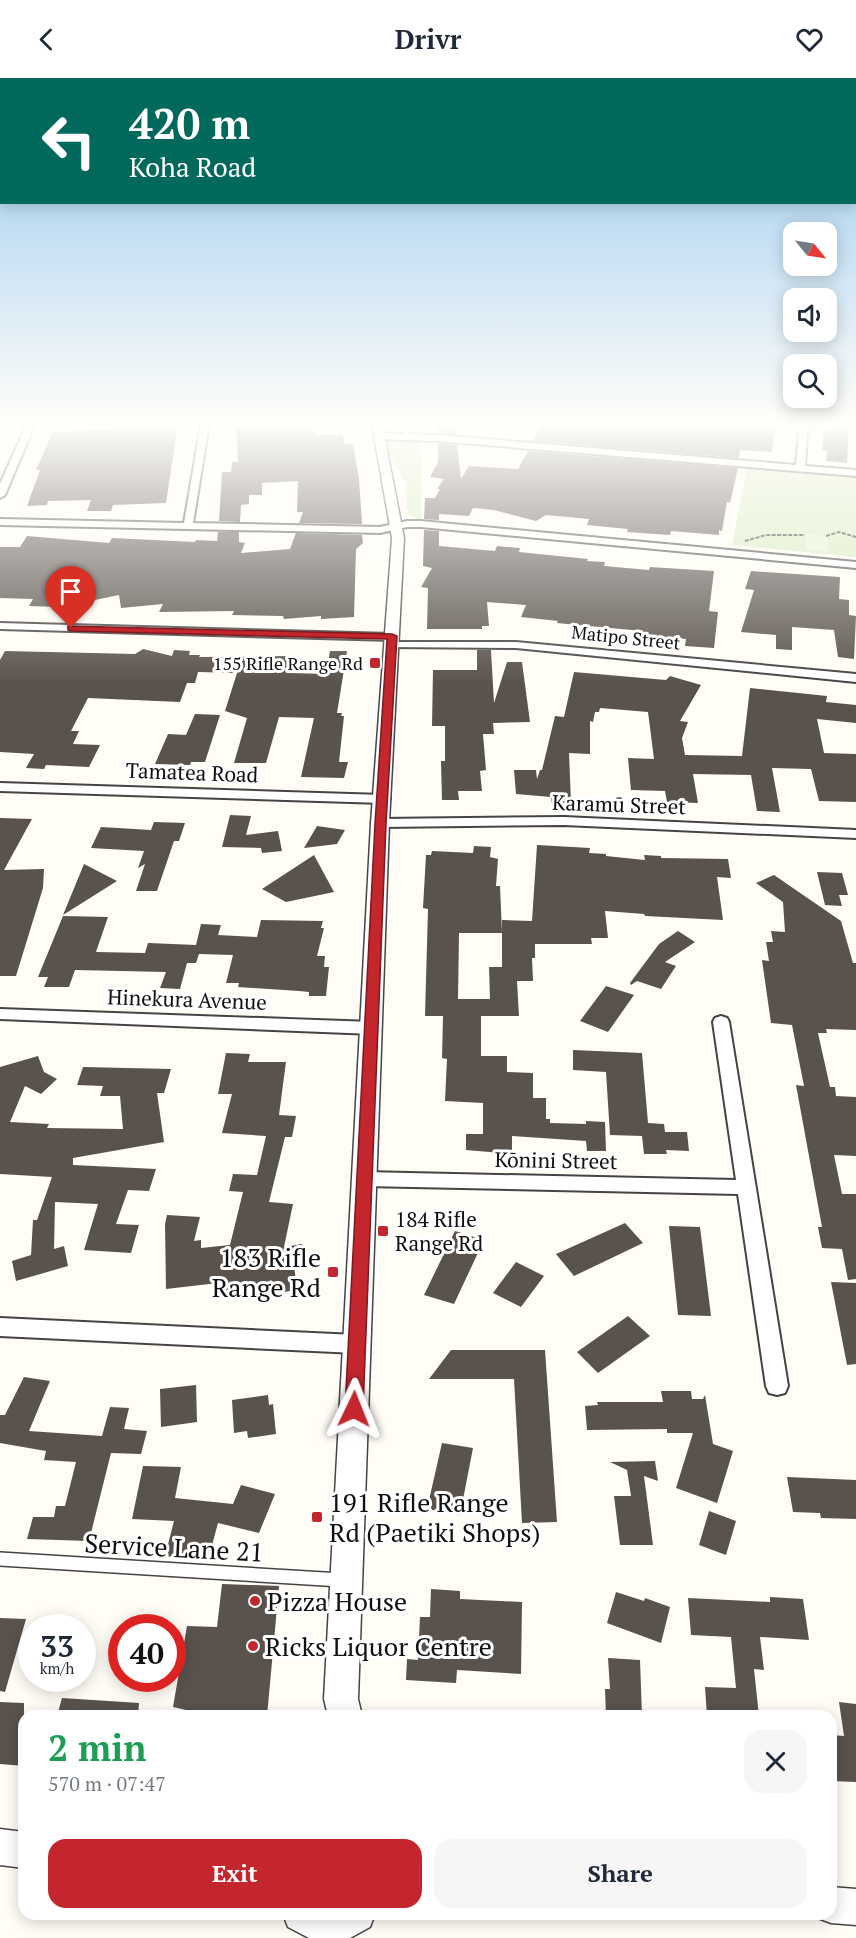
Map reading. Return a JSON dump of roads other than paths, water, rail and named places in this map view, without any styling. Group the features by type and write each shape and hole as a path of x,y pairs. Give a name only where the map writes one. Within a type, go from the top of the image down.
{"street":[{"path":"188,526 191,511"},
{"path":"341,1710 356,1344 392,640 397,526 394,511"},
{"path":"0,522 380,530 407,524 435,525 856,565"},
{"name":"Matipo Street","path":"0,626 533,646 856,678"},
{"name":"Tamatea Road","path":"0,787 382,811"},
{"name":"Karamū Street","path":"382,811 564,822 856,834"},
{"name":"Hinekura Avenue","path":"0,1014 373,1028"},
{"path":"721,1022 777,1386"},
{"name":"Kōnini Street","path":"364,1179 747,1187"},
{"path":"0,1327 356,1344"},
{"path":"0,1847 18,1849"},
{"path":"837,1905 856,1906"},
{"path":"302,1923 352,1924"}],"lane":[{"name":"Service Lane 21","path":"0,1559 346,1580"}],"place":[{"name":"155 Rifle Range Rd","path":"375,663"},
{"name":"184 Rifle Range Rd","path":"383,1231"},
{"name":"183 Rifle Range Rd","path":"333,1272"},
{"name":"191 Rifle Range Rd (Paetiki Shops)","path":"317,1517"},
{"name":"Pizza House","path":"255,1601"},
{"name":"Ricks Liquor Centre","path":"253,1646"}]}
